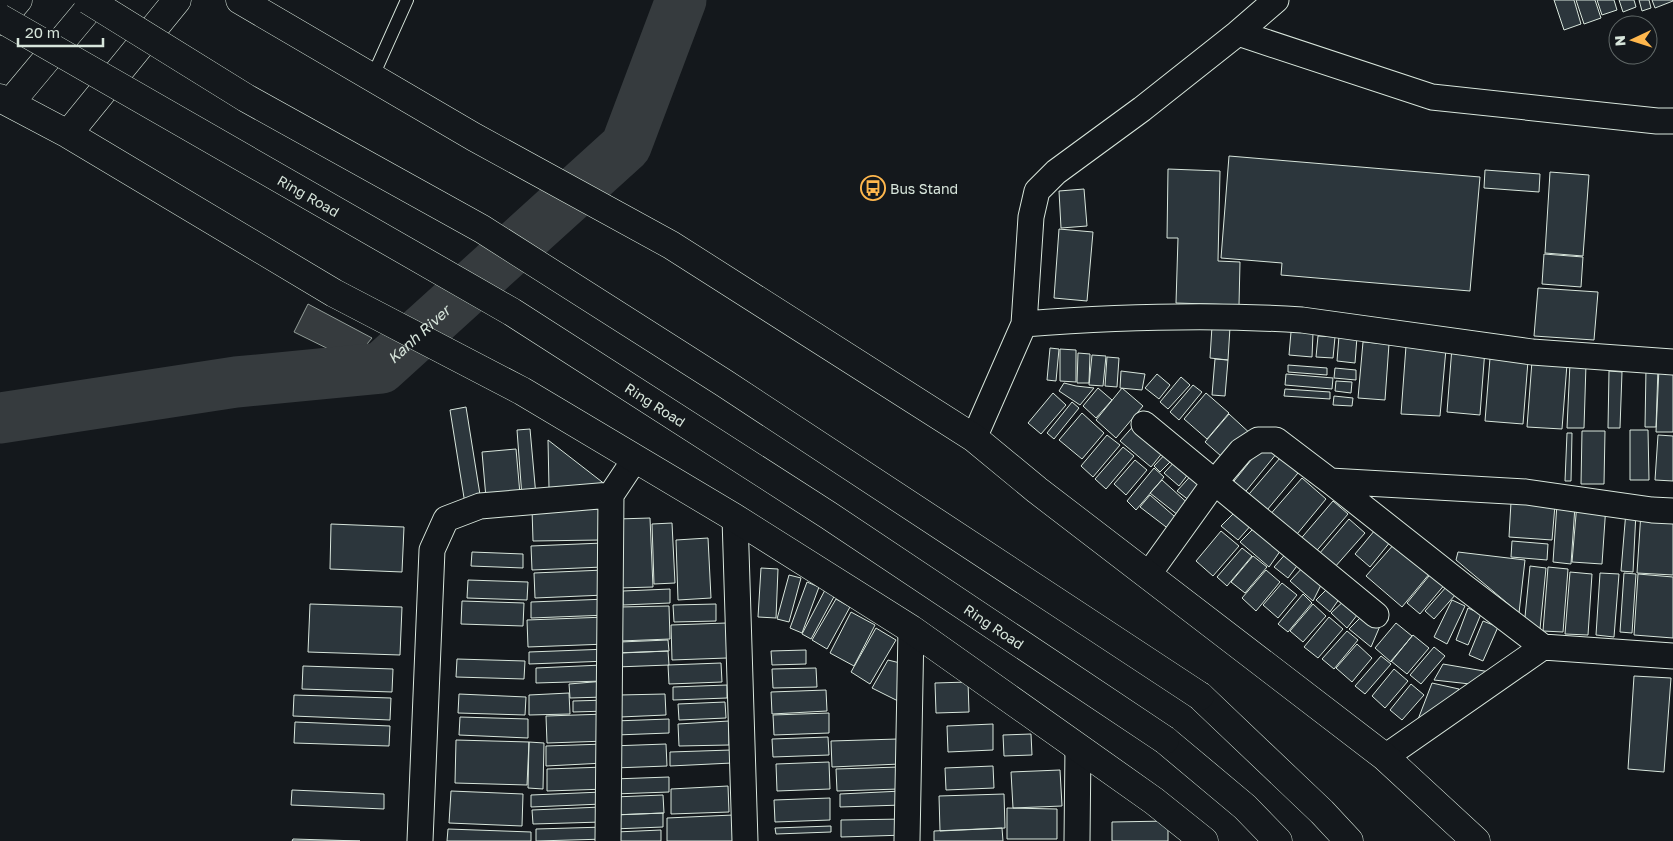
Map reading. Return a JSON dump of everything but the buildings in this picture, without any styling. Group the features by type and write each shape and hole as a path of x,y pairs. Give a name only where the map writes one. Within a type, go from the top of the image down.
{"main road":[{"path":"0,20 18,0"},
{"path":"88,0 246,98 482,229 724,382 1200,696 1322,812 1349,841"},
{"path":"96,0 5,101 68,134 334,293 522,391 735,518 911,629 1078,746 1154,801 1204,841"},
{"path":"68,134 177,0"},
{"path":"240,0 474,137 671,245 974,438 1036,490 1385,757 1476,841"},
{"name":"Ring Road","path":"0,20 512,312 828,515 1165,740 1245,807 1278,841"}],"street":[{"path":"974,438 1024,324 1031,217 1037,191 1056,172 1142,109 1238,33 1276,0"},
{"path":"1238,33 1432,97 1657,121 1673,121"},
{"path":"1024,324 1108,318 1273,318 1302,320 1532,352 1673,362"},
{"path":"1144,424 1376,615"},
{"path":"1148,575 1214,483 1241,452 1258,440 1276,440 1543,646 1673,656"},
{"path":"608,841 612,495 635,459"},
{"path":"1330,481 1526,492 1652,510 1673,511"},
{"path":"420,841 432,550 446,519 480,506 612,495"},
{"path":"735,518 745,841"},
{"path":"907,841 911,629"},
{"path":"1385,757 1543,646"},
{"path":"1077,841 1078,746"}],"lane":[{"path":"372,78 407,0"}],"shaded area":[{"path":"308,304 372,338 353,361 294,332"}],"waterway":[{"name":"Kanh River","path":"0,418 236,382 381,368 626,146 681,0"}],"place":[{"name":"Bus Stand","path":"873,188"}]}
